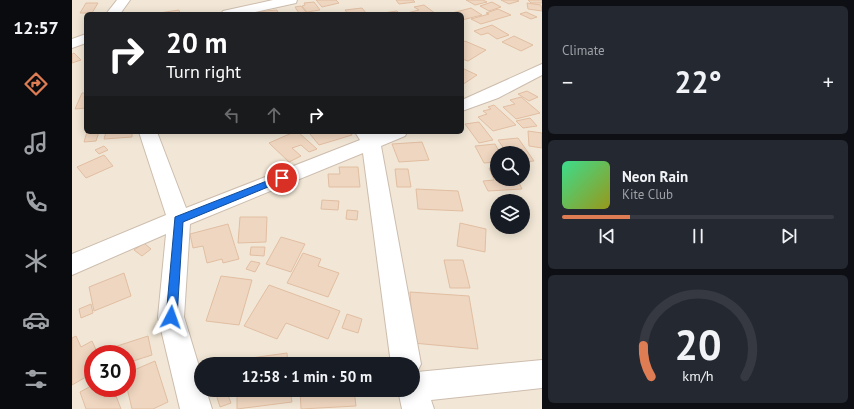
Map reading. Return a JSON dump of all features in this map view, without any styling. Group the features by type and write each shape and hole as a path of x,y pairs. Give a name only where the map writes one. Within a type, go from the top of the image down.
{"street":[{"path":"115,12 124,0"},
{"path":"237,12 288,1 291,12"},
{"path":"72,44 84,39"},
{"path":"464,105 542,70"},
{"path":"149,134 178,220 171,317 196,409"},
{"path":"72,265 368,138 388,134"},
{"path":"368,138 405,357"},
{"path":"420,387 542,374"},
{"path":"415,397 418,409"}],"shaded area":[{"path":"72,0 542,0 542,409 72,409"}],"building":[{"path":"316,0 336,0 339,3 322,7"},
{"path":"396,0 413,0 415,2 399,4"},
{"path":"466,0 483,0 487,2 475,5"},
{"path":"501,0 517,0 519,1 509,4"},
{"path":"528,0 542,0 542,3 531,3"},
{"path":"314,2 320,10 307,12 302,6 305,5 304,3"},
{"path":"492,2 501,7 489,11 480,6"},
{"path":"86,3 98,3 93,12 80,13"},
{"path":"527,3 541,5 542,11 528,9"},
{"path":"424,5 433,12 411,12 419,10 414,7"},
{"path":"301,6 306,12 298,12 295,7"},
{"path":"362,8 365,12 346,12 345,10"},
{"path":"471,8 482,15 464,20 464,12 456,12"},
{"path":"498,9 511,15 481,24 471,19 489,14 486,13"},
{"path":"179,10 180,12 166,12"},
{"path":"277,10 278,12 255,12"},
{"path":"526,12 537,17 531,19 520,14"},
{"path":"492,25 509,35 497,39 488,33 481,35 474,31"},
{"path":"514,36 533,45 521,51 502,42"},
{"path":"464,42 486,50 468,61 464,60"},
{"path":"74,53 81,60 72,63 72,54"},
{"path":"464,69 477,75 464,84"},
{"path":"527,91 538,97 529,101 518,94"},
{"path":"82,93 84,93 84,108 75,109"},
{"path":"521,97 540,113 516,119 503,107 515,104 510,100"},
{"path":"494,105 516,125 493,131 478,117 487,114 483,111 491,109 488,107"},
{"path":"530,118 537,126 523,128 516,121"},
{"path":"479,122 493,140 479,143 465,124"},
{"path":"528,131 542,133 542,148 529,146"},
{"path":"86,134 98,134 96,141 84,142"},
{"path":"105,134 132,134 132,137 104,139"},
{"path":"289,134 300,134 317,149 309,152 301,145 292,148 301,156 289,162 269,143"},
{"path":"310,134 352,135 319,145"},
{"path":"518,138 524,146 502,146 498,140"},
{"path":"422,142 429,160 399,162 392,144"},
{"path":"495,144 496,146 490,146 490,163 484,163 475,146"},
{"path":"104,146 108,150 99,154 95,150"},
{"path":"104,155 113,166 86,178 77,167"},
{"path":"530,155 534,161 530,161"},
{"path":"339,167 358,167 360,187 329,187 328,174 340,174"},
{"path":"395,169 408,169 411,187 397,187"},
{"path":"490,180 490,186 520,186 522,189 488,191 483,181"},
{"path":"416,189 458,191 463,211 418,209"},
{"path":"322,200 339,201 338,210 321,209"},
{"path":"347,210 358,211 357,220 346,219"},
{"path":"240,217 267,217 266,242 238,243"},
{"path":"460,223 486,229 485,252 457,246"},
{"path":"228,224 239,259 223,263 222,259 207,263 203,246 193,248 190,234"},
{"path":"281,237 305,244 291,272 266,264"},
{"path":"144,243 151,249 142,256 134,250"},
{"path":"251,247 265,247 264,256 250,255"},
{"path":"303,253 321,259 318,266 339,273 328,297 287,283"},
{"path":"444,260 463,260 470,288 450,288"},
{"path":"251,261 260,263 255,272 246,269"},
{"path":"124,273 131,296 94,311 89,287"},
{"path":"221,276 252,280 239,325 206,321"},
{"path":"269,285 340,311 328,339 286,323 277,339 244,326"},
{"path":"410,292 469,296 478,349 413,343"},
{"path":"91,304 93,313 81,318 79,309"},
{"path":"347,314 362,319 358,333 342,328"},
{"path":"76,336 81,347 84,345 84,378 72,385 72,338"},
{"path":"148,336 152,355 136,360 136,345 120,345"},
{"path":"92,341 94,345 85,345"},
{"path":"287,353 287,357 258,357"},
{"path":"155,361 168,402 153,409 132,409 129,397 136,397 136,369"},
{"path":"84,390 84,397 116,397 121,409 86,409 80,392"},
{"path":"217,397 229,397 231,403 220,407"},
{"path":"237,397 291,397 292,402 237,409"},
{"path":"300,397 355,397 356,406 301,409"}],"route":[{"path":"171,317 178,220 282,178"}]}
